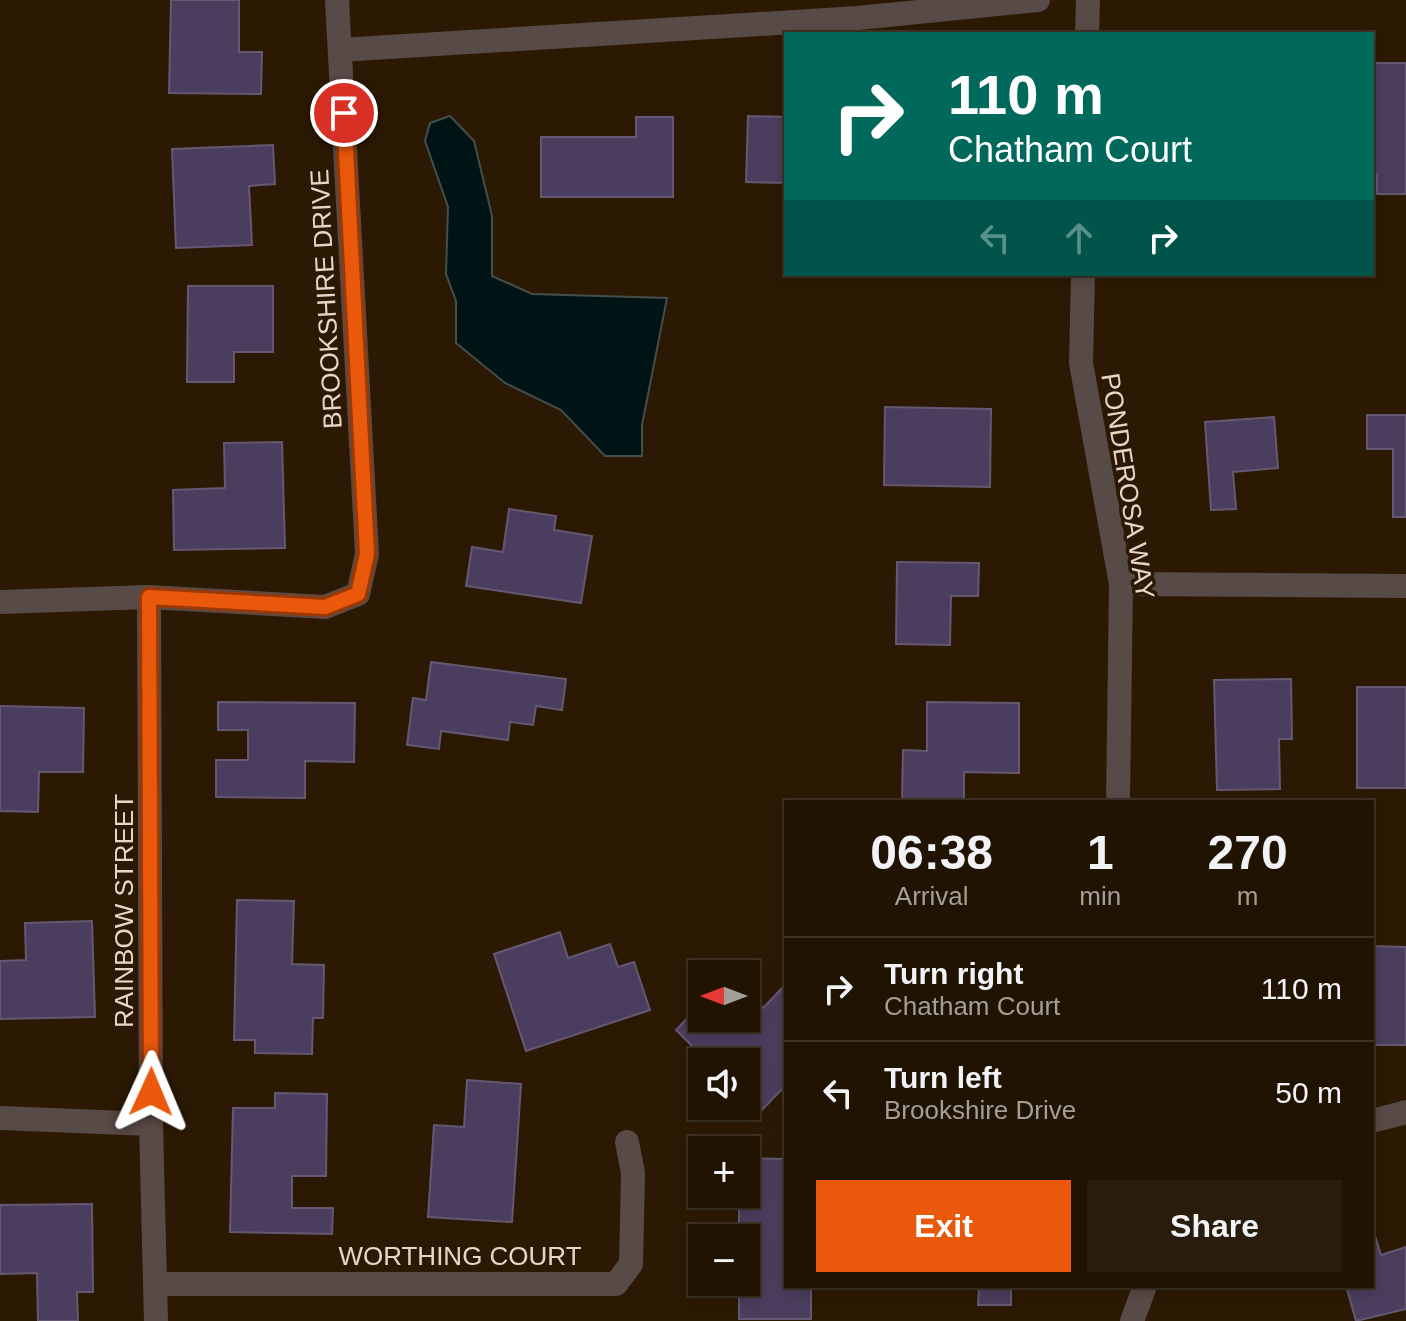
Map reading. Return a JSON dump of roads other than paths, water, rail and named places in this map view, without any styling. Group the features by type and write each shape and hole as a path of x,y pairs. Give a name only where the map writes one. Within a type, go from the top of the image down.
{"street":[{"name":"BROOKSHIRE DRIVE","path":"149,597 325,607 358,594 367,554 337,0"},
{"path":"340,50 858,9 1038,0"},
{"path":"1087,32 1088,0"},
{"name":"PONDEROSA WAY","path":"1083,276 1081,363 1121,584 1118,800"},
{"path":"1121,584 1406,586"},
{"path":"0,602 149,597"},
{"name":"RAINBOW STREET","path":"149,597 151,1124 156,1321"},
{"path":"1374,1120 1406,1112"},
{"path":"0,1118 151,1124"},
{"name":"WORTHING COURT","path":"156,1284 616,1284 631,1264 633,1173 627,1142"},
{"path":"1132,1321 1144,1288"}]}
